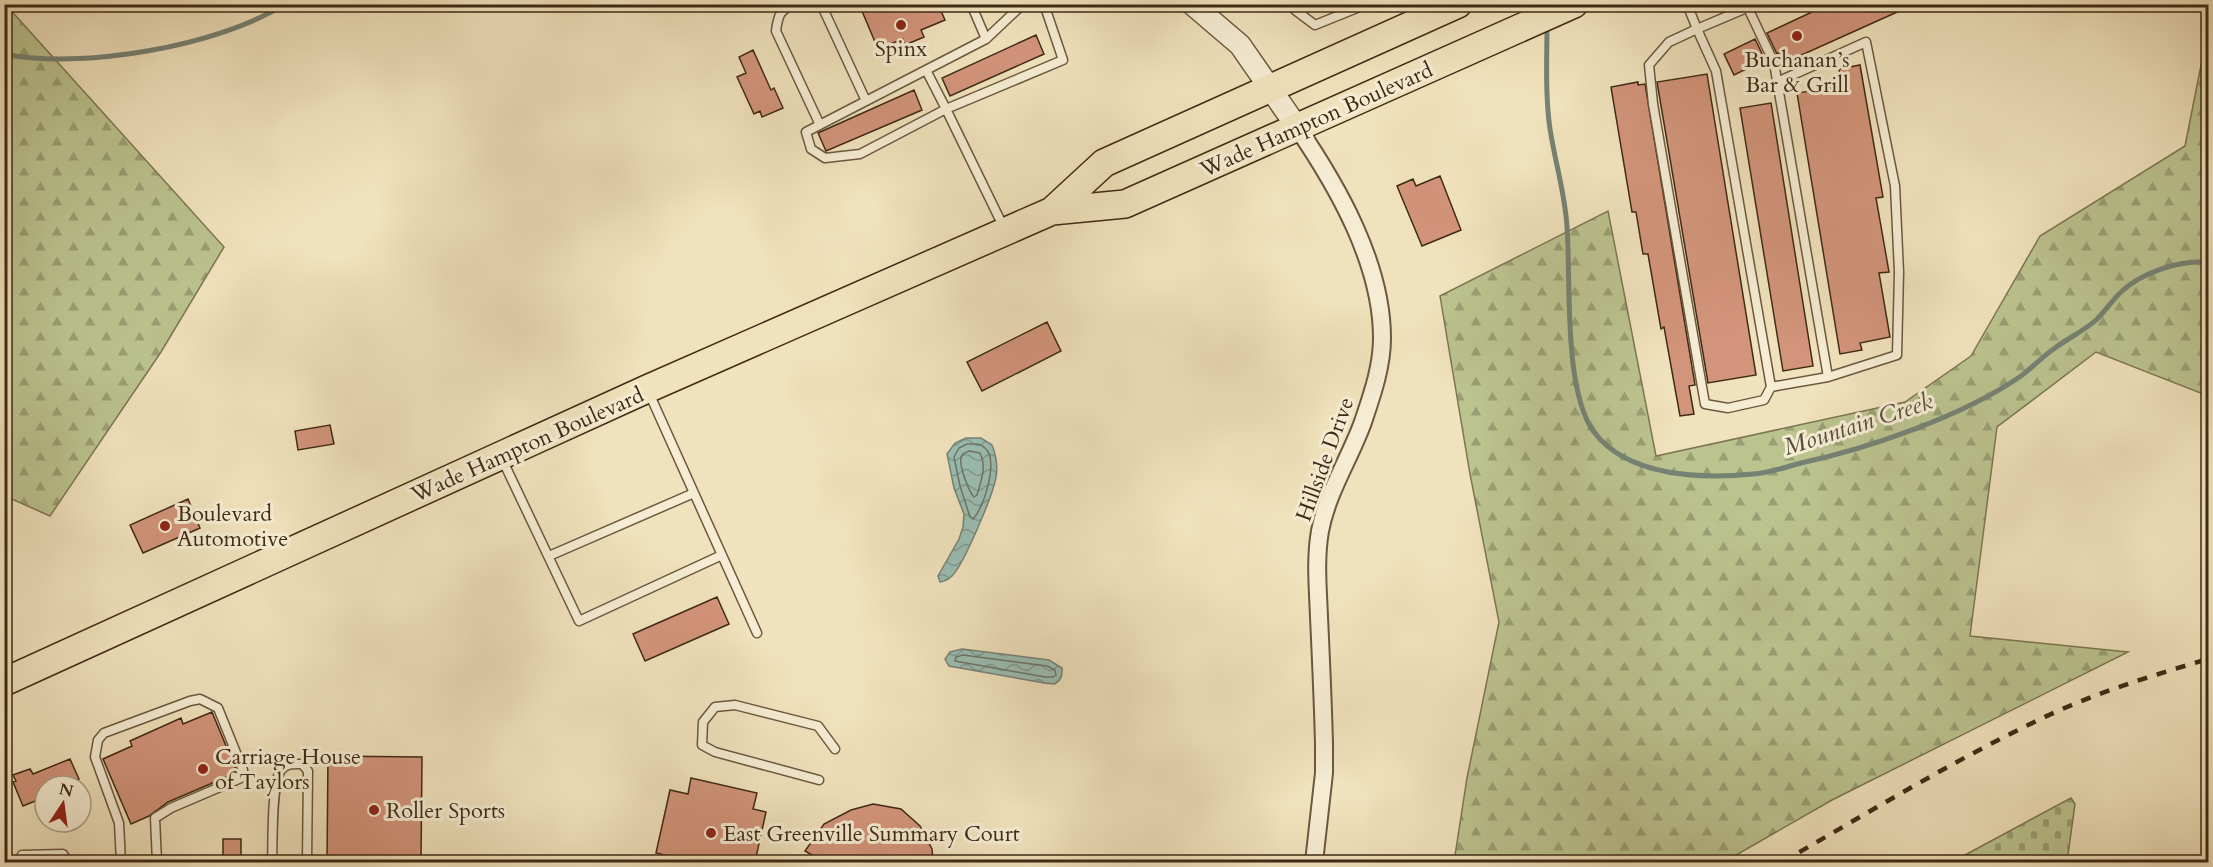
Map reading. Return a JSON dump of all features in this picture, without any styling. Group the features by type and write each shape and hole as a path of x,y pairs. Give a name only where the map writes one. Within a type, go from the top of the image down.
{"main road":[{"name":"Wade Hampton Boulevard","path":"1052,211 1104,163 1419,17 1458,4"},
{"name":"Wade Hampton Boulevard","path":"4,682 647,390 1052,211 1125,204 1574,4"}],"street":[{"path":"1192,4 1240,45 1297,127"},
{"name":"Hillside Drive","path":"1297,127 1324,168 1362,241 1381,311 1382,340 1379,369 1368,408 1355,444 1327,505 1318,542 1324,773 1314,862"}],"lane":[{"path":"796,4 784,8 778,16 776,31 820,125"},
{"path":"821,4 866,101"},
{"path":"971,4 986,39"},
{"path":"1023,4 986,39 806,132 811,149 825,158 860,154 946,109 1063,60 1044,4"},
{"path":"1292,4 1295,10 1315,25 1367,4"},
{"path":"1687,4 1697,29 1716,71 1771,387 1764,400 1728,408 1705,404 1653,104 1649,65 1669,42 1697,29 1752,6 1774,63 1828,377"},
{"path":"1771,387 1828,377 1897,355 1899,272 1895,186 1866,42 1777,82"},
{"path":"926,70 1006,231"},
{"path":"647,390 757,633"},
{"path":"501,456 579,621 722,555"},
{"path":"549,556 694,493"},
{"path":"121,862 119,823 95,757 98,740 104,733 200,699 218,708 243,775 241,778 171,808 155,818 156,862"},
{"path":"819,780 715,752 702,745 703,722 716,707 735,705 818,726 835,749"},
{"path":"272,862 276,782 282,769 289,764 302,764 308,771 307,862"},
{"path":"22,855 63,855 69,862"}],"green space":[{"path":"6,5 224,247 161,352 50,516 5,496"},
{"path":"2208,30 2208,396 2096,352 1997,427 1970,636 2128,652 1832,800 1724,862 1454,862 1467,778 1499,622 1470,474 1440,296 1608,211 1656,456 1905,402 1971,356 2040,236 2185,146"},
{"path":"2071,798 2075,804 2067,862 1952,862"}],"water":[{"path":"966,438 981,438 992,445 997,469 996,477 984,513 964,558 952,576 940,582 938,576 959,539 964,514 954,488 947,454 955,443"},
{"path":"962,649 1049,660 1062,668 1061,677 1055,684 1044,683 949,666 945,659 950,652"}],"building":[{"name":"Spinx","path":"859,4 938,4 945,20 921,30 924,37 905,45 903,39 878,49"},
{"path":"1829,4 1915,4 1786,62 1781,52 1777,54 1767,33"},
{"name":"Spinx","path":"1036,35 1044,54 950,96 942,78"},
{"path":"1755,39 1765,60 1734,75 1724,54"},
{"path":"753,50 771,90 774,88 783,108 762,117 760,111 754,114 737,77 746,73 739,57"},
{"path":"1860,65 1883,197 1876,198 1889,272 1879,273 1890,337 1860,343 1862,350 1840,354 1797,93 1842,86 1839,69"},
{"path":"1707,74 1756,375 1708,383 1657,82"},
{"path":"1638,82 1638,85 1645,84 1695,385 1689,386 1694,414 1680,416 1648,254 1643,254 1636,212 1632,212 1611,87"},
{"path":"914,90 922,110 826,151 818,133"},
{"path":"1771,103 1813,366 1783,371 1740,108"},
{"path":"1440,176 1461,230 1422,246 1397,186 1413,179 1416,186"},
{"path":"1047,322 1061,351 982,391 967,362"},
{"path":"330,425 334,444 298,450 295,431"},
{"name":"Boulevard Automotive","path":"188,499 200,528 143,553 130,525"},
{"path":"717,597 729,624 645,661 633,634"},
{"name":"Carriage House of Taylors","path":"212,712 236,773 168,802 149,816 131,824 103,759 132,746 130,741 181,718 183,724"},
{"name":"Roller Sports","path":"328,756 422,757 421,862 327,862"},
{"path":"70,759 77,774 33,774"},
{"path":"30,769 33,774 33,802 23,806 13,782 16,781 13,775"},
{"name":"East Greenville Summary Court","path":"691,778 757,793 753,809 766,812 755,862 689,862 656,853 670,790 688,794"},
{"path":"873,804 901,809 920,826 932,849 933,862 819,862 817,858 805,851 824,824 851,810"},
{"path":"223,839 241,839 241,862 223,862"}],"waterway":[{"name":"Mountain Creek","path":"4,54 71,59 149,51 224,32 257,19 285,4"},
{"name":"Mountain Creek","path":"1547,24 1548,116 1566,214 1570,334 1577,390 1584,413 1594,432 1608,447 1646,466 1689,475 1759,473 1856,449 1915,429 1972,404 2021,376 2051,351 2091,324 2122,291 2140,278 2174,265 2208,262"}],"railway":[{"path":"1782,862 1947,767 2049,715 2108,691 2208,659"}],"place":[{"name":"Spinx","path":"901,25"},
{"name":"Buchanan’s Bar & Grill","path":"1797,36"},
{"name":"Boulevard Automotive","path":"165,526"},
{"name":"Carriage House of Taylors","path":"203,769"},
{"name":"Roller Sports","path":"374,810"},
{"name":"East Greenville Summary Court","path":"711,833"}]}
